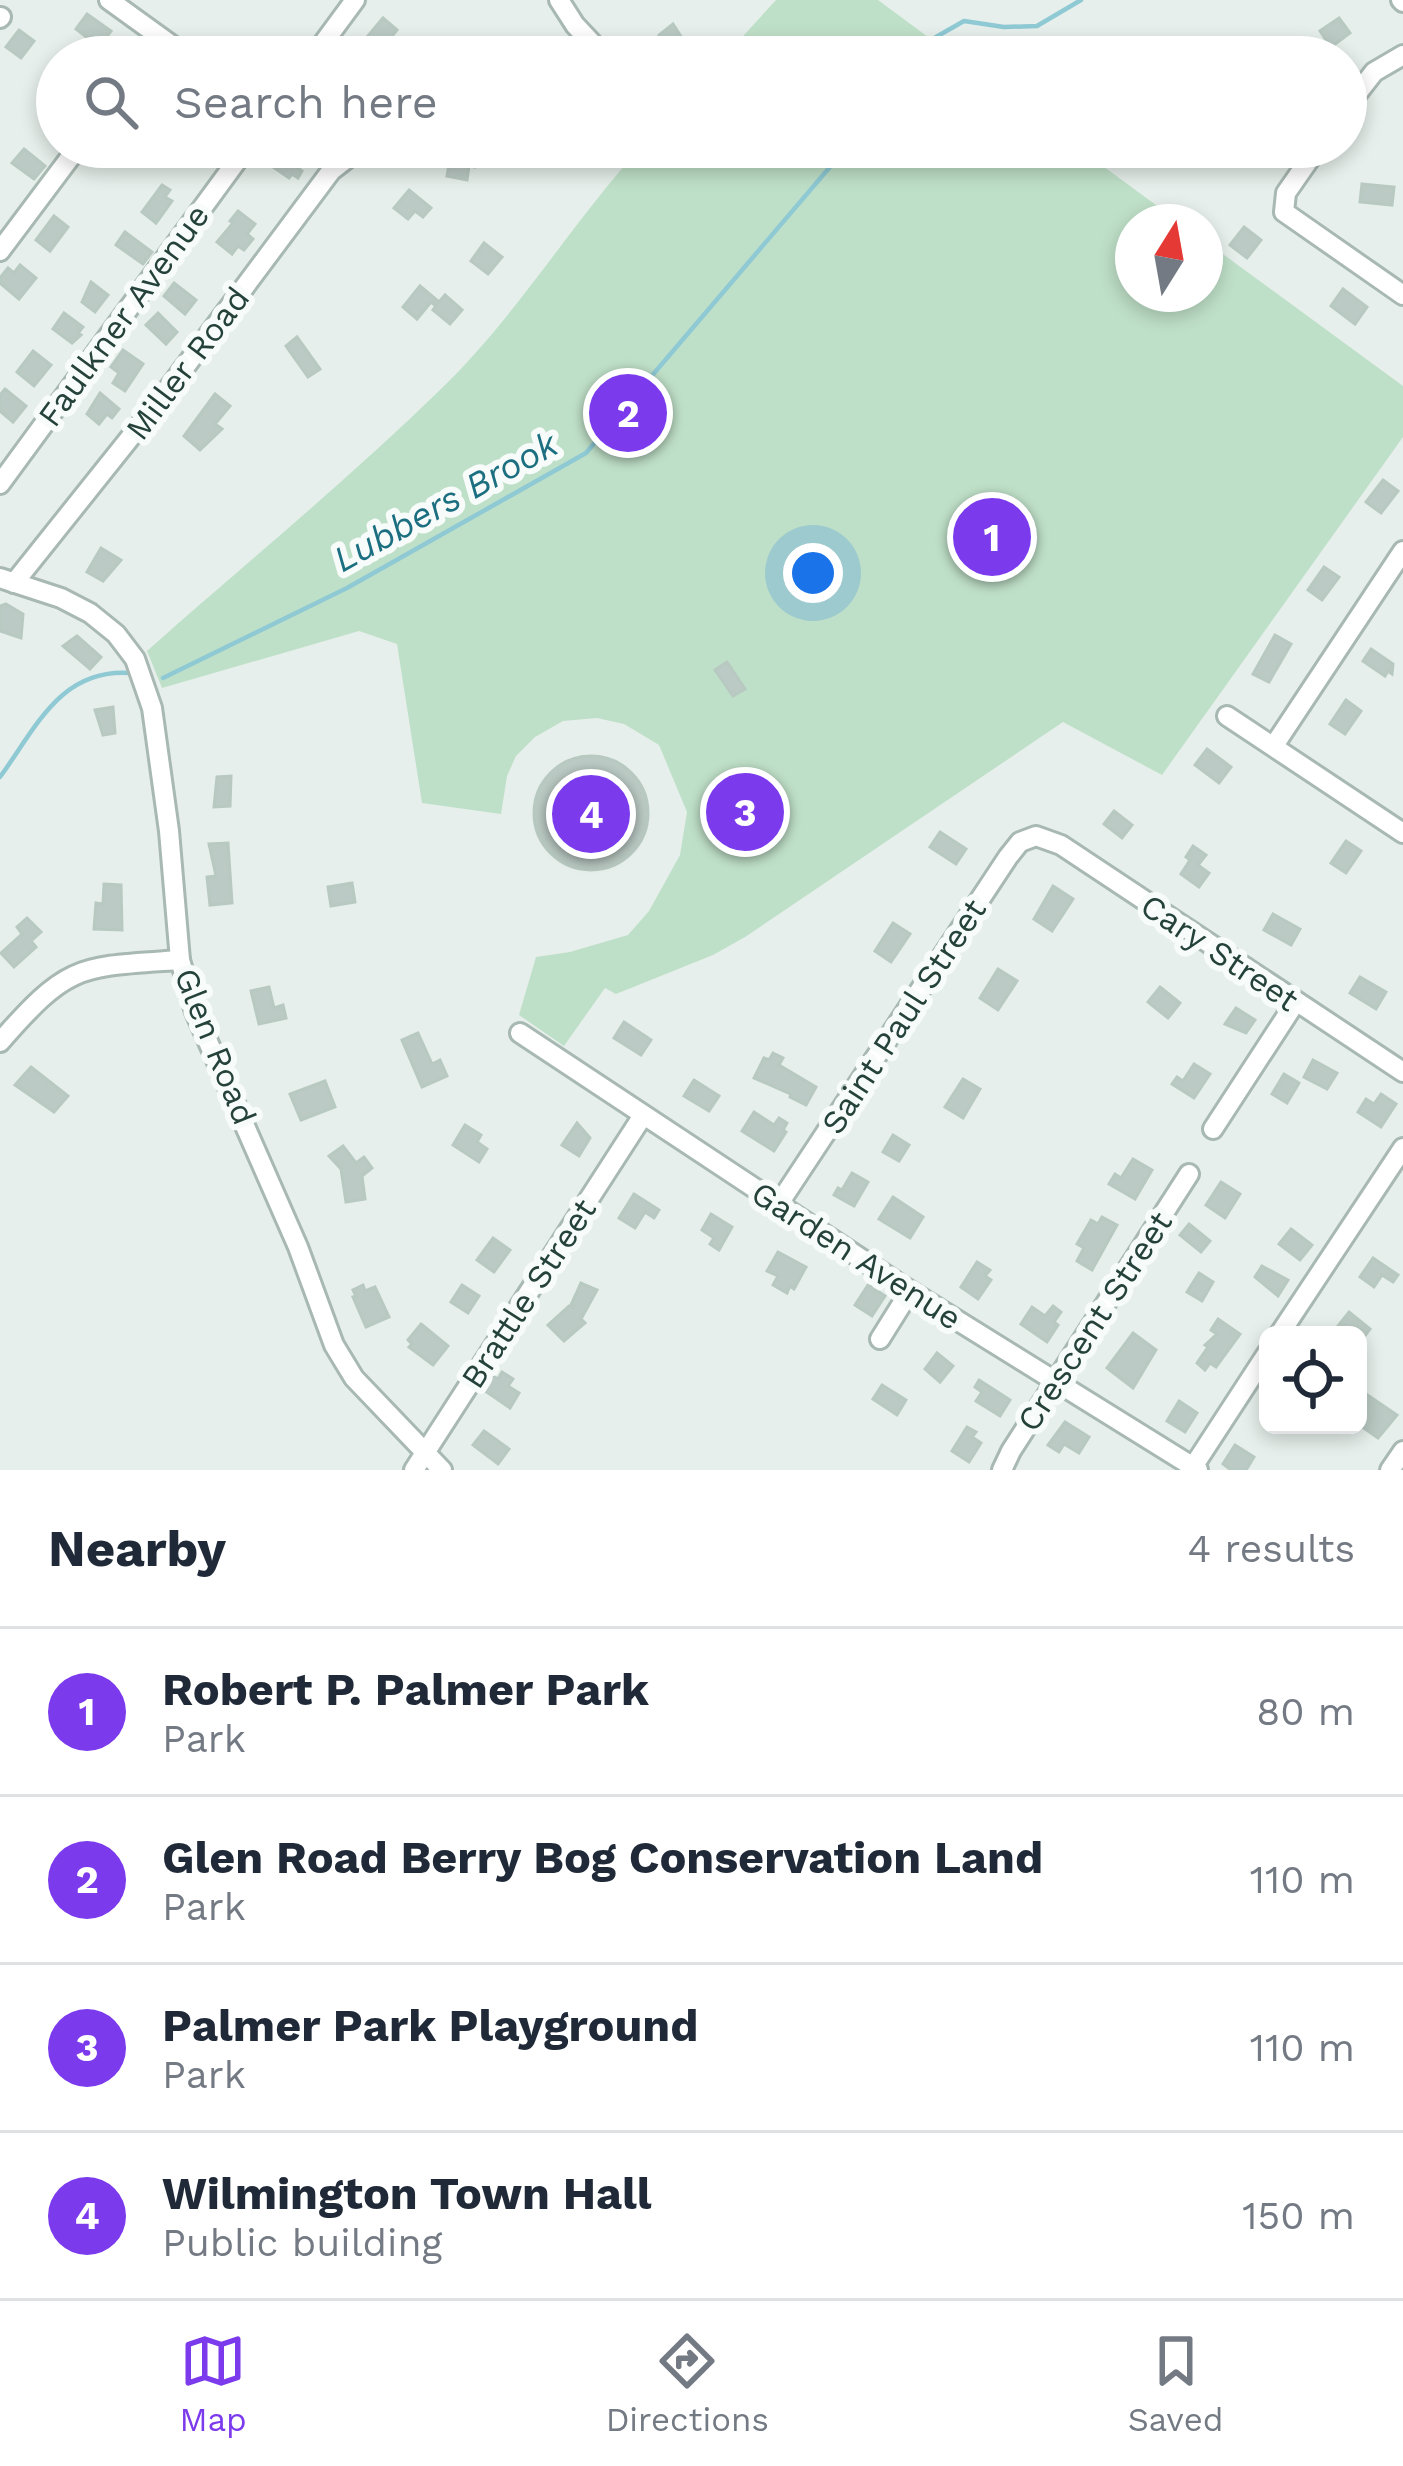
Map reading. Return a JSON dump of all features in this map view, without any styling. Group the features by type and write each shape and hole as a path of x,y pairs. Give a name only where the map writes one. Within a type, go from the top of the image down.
{"street":[{"path":"109,0 159,36"},
{"path":"328,36 355,0"},
{"path":"559,0 585,36"},
{"path":"1367,81 1403,55"},
{"path":"0,251 62,168"},
{"name":"Faulkner Avenue","path":"0,484 232,168"},
{"name":"Miller Road","path":"7,580 161,399 335,168"},
{"path":"1303,168 1282,207 1297,224 1403,295"},
{"path":"1275,744 1403,551"},
{"name":"Glen Road","path":"7,580 90,613 126,646 142,673 164,782 180,960 196,1012 291,1229 334,1345 354,1378 442,1470"},
{"path":"1227,716 1403,833"},
{"name":"Cary Street","path":"1036,836 1061,845 1403,1072"},
{"name":"Saint Paul Street","path":"778,1205 1008,856 1020,842 1036,836"},
{"path":"0,1042 47,991 72,974 116,964 180,960"},
{"path":"1213,1129 1294,1003"},
{"name":"Garden Avenue","path":"520,1034 910,1291 1194,1469"},
{"name":"Brattle Street","path":"414,1470 642,1117"},
{"path":"1285,1326 1403,1148"},
{"name":"Crescent Street","path":"1002,1470 1189,1174"},
{"path":"880,1339 910,1291"},
{"path":"1194,1469 1259,1366"},
{"path":"1390,1470 1403,1451"}],"green space":[{"path":"776,0 878,0 927,36 743,36"},
{"path":"624,168 1106,168 1155,204 1115,204 1115,312 1223,312 1223,254 1403,386 1403,437 1162,775 1063,722 745,937 616,994 605,988 564,1046 519,1015 536,957 628,935 649,911 680,855 687,812 659,745 624,724 597,718 563,721 535,737 516,756 507,776 501,814 422,803 397,644 359,631 162,688 147,651 333,489 442,388 495,330"}],"building":[{"path":"87,14 111,31 107,36 85,36 76,29"},
{"path":"383,18 397,30 392,36 368,36"},
{"path":"1339,18 1350,33 1323,36 1320,31"},
{"path":"673,24 681,36 660,36"},
{"path":"19,30 34,41 21,58 6,47"},
{"path":"24,149 36,159 36,168 43,168 34,179 12,163"},
{"path":"275,168 302,171 298,178 292,174 289,178"},
{"path":"448,168 469,168 467,180 447,176"},
{"path":"1362,184 1394,187 1392,205 1360,202"},
{"path":"162,185 170,190 165,197 172,201 156,223 142,212"},
{"path":"409,190 431,208 423,217 415,211 408,219 394,208"},
{"path":"238,211 255,224 247,234 253,239 244,250 238,246 232,254 217,242"},
{"path":"54,216 68,227 50,251 36,240"},
{"path":"1244,227 1261,240 1247,258 1230,245"},
{"path":"125,232 152,252 143,264 116,245"},
{"path":"484,243 502,257 488,274 471,261"},
{"path":"20,265 36,278 19,299 0,278 8,268 14,273"},
{"path":"91,282 108,295 95,312 82,302"},
{"path":"174,283 196,300 185,314 164,296"},
{"path":"420,286 439,302 445,295 462,310 450,324 433,310 436,306 431,302 417,319 403,307"},
{"path":"1343,289 1367,307 1355,324 1331,306"},
{"path":"64,313 83,327 72,343 53,329"},
{"path":"158,313 177,332 166,344 146,325"},
{"path":"297,337 320,369 308,377 286,346"},
{"path":"123,350 143,364 125,391 113,383 119,373 111,367"},
{"path":"33,351 51,365 34,386 17,372"},
{"path":"5,389 26,406 13,422 0,411"},
{"path":"100,393 119,409 99,424 87,414"},
{"path":"215,394 230,406 215,424 222,429 200,450 184,436"},
{"path":"1383,480 1398,491 1381,513 1366,502"},
{"path":"101,548 121,560 103,581 87,572"},
{"path":"1324,567 1339,577 1322,600 1308,590"},
{"path":"6,604 23,614 21,638 0,631 0,606"},
{"path":"1275,635 1291,644 1269,682 1253,674"},
{"path":"77,636 101,657 90,669 63,646"},
{"path":"1371,649 1393,664 1392,674 1388,671 1385,676 1363,661"},
{"path":"727,662 745,689 733,696 715,670"},
{"path":"1346,700 1361,711 1345,734 1330,724"},
{"path":"113,707 115,733 103,735 95,710"},
{"path":"1207,749 1231,767 1219,783 1195,765"},
{"path":"591,756 613,761 631,773 643,791 648,813 643,835 631,853 613,865 591,870 569,865 551,853 539,835 534,813 539,791 551,773 569,761"},
{"path":"231,776 230,806 214,807 217,777"},
{"path":"1114,811 1132,825 1122,838 1104,824"},
{"path":"940,832 966,849 956,864 930,847"},
{"path":"1346,841 1361,851 1346,873 1331,863"},
{"path":"228,843 232,903 210,905 207,877 216,876 209,844"},
{"path":"1193,846 1206,855 1198,865 1209,873 1199,887 1181,874"},
{"path":"352,883 355,902 331,906 328,887"},
{"path":"104,884 121,885 122,930 94,929 96,903 103,904"},
{"path":"1053,886 1073,899 1052,931 1034,919"},
{"path":"1273,914 1300,929 1291,945 1264,930"},
{"path":"27,918 41,932 31,941 36,947 14,967 1,953 22,934 17,927"},
{"path":"893,923 910,934 891,962 875,951"},
{"path":"998,969 1017,981 998,1010 980,998"},
{"path":"1360,977 1386,992 1376,1009 1350,993"},
{"path":"269,987 274,1008 283,1005 286,1018 259,1024 251,991"},
{"path":"1160,987 1180,1003 1168,1018 1148,1002"},
{"path":"1236,1008 1255,1020 1246,1033 1225,1024"},
{"path":"624,1022 651,1040 641,1055 614,1038"},
{"path":"418,1033 432,1064 440,1060 447,1076 422,1087 402,1040"},
{"path":"773,1053 783,1058 779,1065 816,1087 806,1105 754,1078 764,1058 769,1060"},
{"path":"1313,1060 1337,1073 1327,1089 1304,1077"},
{"path":"1194,1064 1210,1074 1194,1098 1172,1084 1177,1077 1183,1081"},
{"path":"31,1067 68,1096 54,1112 15,1085"},
{"path":"1284,1074 1299,1083 1287,1103 1272,1094"},
{"path":"963,1079 980,1089 963,1118 945,1107"},
{"path":"694,1080 719,1096 709,1111 684,1096"},
{"path":"325,1081 335,1107 301,1120 290,1094"},
{"path":"1381,1094 1396,1104 1381,1127 1358,1112 1366,1099 1374,1104"},
{"path":"754,1112 774,1125 779,1118 787,1123 774,1151 742,1131"},
{"path":"577,1123 590,1138 579,1156 562,1145"},
{"path":"465,1125 481,1135 477,1142 487,1149 479,1162 453,1145"},
{"path":"893,1135 909,1145 899,1161 883,1152"},
{"path":"343,1146 356,1163 364,1157 372,1168 362,1176 365,1199 346,1202 341,1169 329,1156"},
{"path":"1133,1159 1152,1170 1135,1199 1109,1184 1115,1174 1121,1178"},
{"path":"852,1173 868,1182 854,1206 834,1195"},
{"path":"1221,1182 1240,1194 1225,1218 1206,1205"},
{"path":"634,1194 659,1210 654,1218 645,1212 635,1228 619,1218"},
{"path":"893,1197 923,1217 910,1238 879,1219"},
{"path":"711,1214 732,1227 719,1250 710,1244 714,1238 702,1230"},
{"path":"1102,1217 1117,1225 1092,1270 1077,1261 1084,1248 1077,1244 1091,1220 1098,1224"},
{"path":"1189,1224 1210,1241 1201,1252 1180,1235"},
{"path":"1291,1229 1312,1245 1300,1260 1279,1244"},
{"path":"493,1238 510,1250 494,1272 477,1260"},
{"path":"778,1252 806,1267 787,1293 773,1285 778,1276 767,1271"},
{"path":"1373,1258 1398,1275 1393,1282 1382,1275 1374,1287 1360,1277"},
{"path":"977,1262 990,1270 985,1276 991,1280 978,1299 961,1287"},
{"path":"1262,1266 1288,1280 1278,1296 1255,1277"},
{"path":"1199,1273 1213,1282 1202,1301 1187,1292"},
{"path":"581,1283 597,1290 581,1319 585,1323 564,1341 548,1325 569,1306 575,1307 571,1305"},
{"path":"363,1285 365,1291 375,1287 389,1317 366,1327 353,1297 353,1290"},
{"path":"462,1285 479,1296 468,1313 451,1302"},
{"path":"868,1285 885,1296 872,1316 855,1305"},
{"path":"1053,1306 1061,1312 1047,1342 1021,1324 1032,1307 1045,1316"},
{"path":"1349,1312 1366,1326 1338,1326"},
{"path":"1218,1319 1240,1334 1216,1367 1210,1363 1205,1370 1197,1363 1205,1345 1217,1334 1211,1330"},
{"path":"421,1324 448,1346 433,1365 409,1347 408,1340"},
{"path":"1133,1333 1156,1350 1133,1388 1107,1368"},
{"path":"937,1353 953,1366 940,1382 925,1369"},
{"path":"502,1372 513,1379 508,1386 519,1393 510,1408 481,1388 490,1374 498,1379"},
{"path":"979,1380 1010,1400 1000,1416 976,1401 982,1392 975,1387"},
{"path":"882,1385 906,1400 897,1415 873,1399"},
{"path":"1367,1395 1397,1415 1378,1438 1367,1430"},
{"path":"1179,1401 1197,1413 1185,1432 1167,1421"},
{"path":"1065,1422 1089,1437 1079,1453 1064,1444 1059,1452 1048,1445"},
{"path":"967,1427 981,1443 969,1462 952,1451"},
{"path":"484,1431 509,1449 498,1464 473,1445"},
{"path":"1235,1445 1254,1457 1246,1470 1231,1470 1223,1464"}],"waterway":[{"name":"Lubbers Brook","path":"938,36 964,21 1037,26 1081,0"},
{"name":"Lubbers Brook","path":"163,678 347,588 586,453 829,168"},
{"name":"Lubbers Brook","path":"0,777 38,722 67,691 105,674 129,673"}],"place":[{"name":"Glen Road Berry Bog Conservation Land","path":"628,413"},
{"name":"Robert P. Palmer Park","path":"992,537"},
{"name":"Palmer Park Playground","path":"745,812"},
{"name":"Wilmington Town Hall","path":"591,814"}]}
